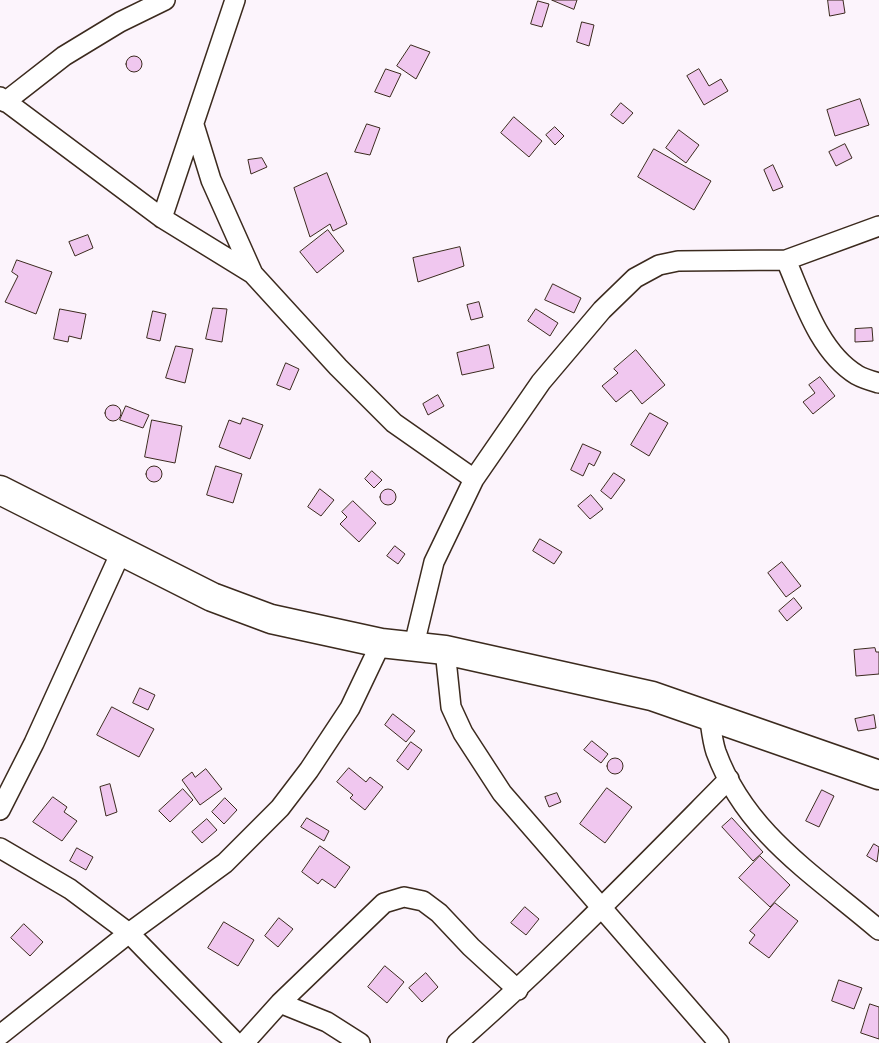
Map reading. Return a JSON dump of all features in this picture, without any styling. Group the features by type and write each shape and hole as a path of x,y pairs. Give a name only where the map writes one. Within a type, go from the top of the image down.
{"street":[{"path":"165,0 120,22 64,56 3,99 162,218 253,274 338,367 394,423 474,479"},
{"path":"162,218 235,0"},
{"path":"194,125 211,180 253,274"},
{"path":"414,646 434,562 474,479 541,382 602,310 635,278 659,265 678,261 786,260 879,226"},
{"path":"786,260 818,331 839,361 858,375 879,383"},
{"path":"0,490 121,552 240,609 271,619 381,643 445,650 634,692 709,714 879,775"},
{"path":"0,810 34,744 121,552"},
{"path":"0,1035 129,933 225,863 280,808 309,770 350,708 381,643"},
{"path":"445,650 451,707 463,733 502,793 719,1043"},
{"path":"709,714 715,751 750,817 766,835 879,930"},
{"path":"457,1043 518,990 729,779"},
{"path":"0,848 70,889 129,933 236,1043"},
{"path":"244,1043 280,1003 384,903 404,897 424,901 439,913 471,947 518,990"},
{"path":"280,1003 326,1022 360,1043"}],"building":[{"path":"552,0 577,0 574,9"},
{"path":"828,0 843,0 845,13 830,16"},
{"path":"538,1 549,4 542,27 531,24"},
{"path":"582,22 594,25 589,46 577,42"},
{"path":"411,45 430,52 416,79 397,66"},
{"path":"134,56 142,64 134,72 126,64"},
{"path":"386,69 401,74 390,97 375,92"},
{"path":"699,69 709,86 721,79 728,91 704,105 687,76"},
{"path":"860,99 869,125 835,136 827,110"},
{"path":"621,103 633,113 623,124 611,115"},
{"path":"514,117 542,141 529,157 501,133"},
{"path":"367,124 380,128 370,155 355,152"},
{"path":"555,127 564,136 555,145 546,135"},
{"path":"679,130 699,145 686,163 666,148"},
{"path":"845,144 852,158 836,166 829,152"},
{"path":"654,149 711,181 694,210 638,177"},
{"path":"262,158 267,167 251,174 248,160"},
{"path":"773,165 783,187 773,191 764,170"},
{"path":"327,173 347,224 333,231 330,224 310,237 294,188"},
{"path":"328,230 344,251 317,273 300,252"},
{"path":"88,235 93,248 75,256 69,242"},
{"path":"460,247 464,266 418,282 413,258"},
{"path":"17,260 52,272 36,314 5,302 18,276 12,272"},
{"path":"553,284 581,298 574,313 545,300"},
{"path":"479,302 483,317 471,320 467,305"},
{"path":"213,308 227,309 222,342 206,339"},
{"path":"60,309 86,314 81,339 69,336 68,342 54,339"},
{"path":"536,309 558,323 550,336 528,321"},
{"path":"153,311 166,314 160,341 147,338"},
{"path":"872,328 873,341 855,342 855,329"},
{"path":"489,345 494,368 462,375 457,353"},
{"path":"176,346 193,349 185,383 166,378"},
{"path":"636,350 665,385 642,404 631,390 616,402 602,386 618,373 614,369"},
{"path":"286,363 299,369 290,390 277,385"},
{"path":"820,377 835,396 813,414 803,402 815,393 809,385"},
{"path":"438,395 444,406 428,415 423,404"},
{"path":"113,405 121,413 113,421 105,413"},
{"path":"126,406 149,415 143,428 120,420"},
{"path":"650,413 668,423 649,456 631,445"},
{"path":"243,418 263,425 250,459 219,447 229,420 240,424"},
{"path":"152,420 182,426 175,463 145,457"},
{"path":"583,444 601,452 594,466 589,463 583,476 571,470"},
{"path":"154,466 162,474 154,482 146,474"},
{"path":"216,466 242,474 233,503 207,495"},
{"path":"372,471 382,480 374,488 365,479"},
{"path":"614,473 625,480 611,499 601,491"},
{"path":"320,489 334,500 321,516 308,507"},
{"path":"388,489 396,497 388,505 380,497"},
{"path":"591,495 603,509 590,519 578,506"},
{"path":"353,501 376,523 359,542 340,524 347,517 342,512"},
{"path":"540,539 562,552 554,564 533,551"},
{"path":"395,546 405,554 398,564 387,556"},
{"path":"782,562 801,586 786,597 768,573"},
{"path":"794,598 802,608 787,621 779,611"},
{"path":"875,648 876,652 879,652 879,674 856,676 854,650"},
{"path":"140,688 155,695 148,710 133,703"},
{"path":"112,707 154,729 139,757 97,735"},
{"path":"393,714 415,731 406,742 385,725"},
{"path":"874,715 876,728 858,731 855,719"},
{"path":"592,741 608,754 601,763 584,750"},
{"path":"411,742 422,750 408,770 397,761"},
{"path":"615,758 623,766 615,774 607,766"},
{"path":"349,768 366,782 370,777 383,787 365,810 350,798 353,795 337,782"},
{"path":"206,769 222,789 200,805 182,780 192,772 195,777"},
{"path":"110,784 117,812 106,816 100,787"},
{"path":"607,788 632,807 605,843 580,824"},
{"path":"183,789 193,800 170,822 159,811"},
{"path":"822,790 834,796 819,827 806,821"},
{"path":"557,793 561,802 549,807 545,797"},
{"path":"53,797 67,807 64,812 77,821 62,841 33,822"},
{"path":"225,798 237,810 224,824 212,812"},
{"path":"307,818 329,831 324,841 301,827"},
{"path":"732,818 763,852 753,861 722,827"},
{"path":"207,819 217,830 202,843 192,832"},
{"path":"874,844 879,847 877,862 867,856"},
{"path":"320,846 350,867 335,888 322,879 318,884 302,872"},
{"path":"77,848 93,857 86,870 70,861"},
{"path":"760,856 790,885 770,907 739,878"},
{"path":"775,903 798,921 769,958 749,943 755,935 750,931"},
{"path":"525,907 539,919 526,935 511,923"},
{"path":"279,918 293,929 278,947 265,936"},
{"path":"224,922 254,940 238,966 208,948"},
{"path":"24,924 43,942 30,956 11,938"},
{"path":"385,966 404,982 387,1003 368,987"},
{"path":"426,973 438,987 422,1002 409,988"},
{"path":"839,980 862,988 854,1009 832,1001"},
{"path":"870,1004 879,1007 879,1039 861,1033"}]}
